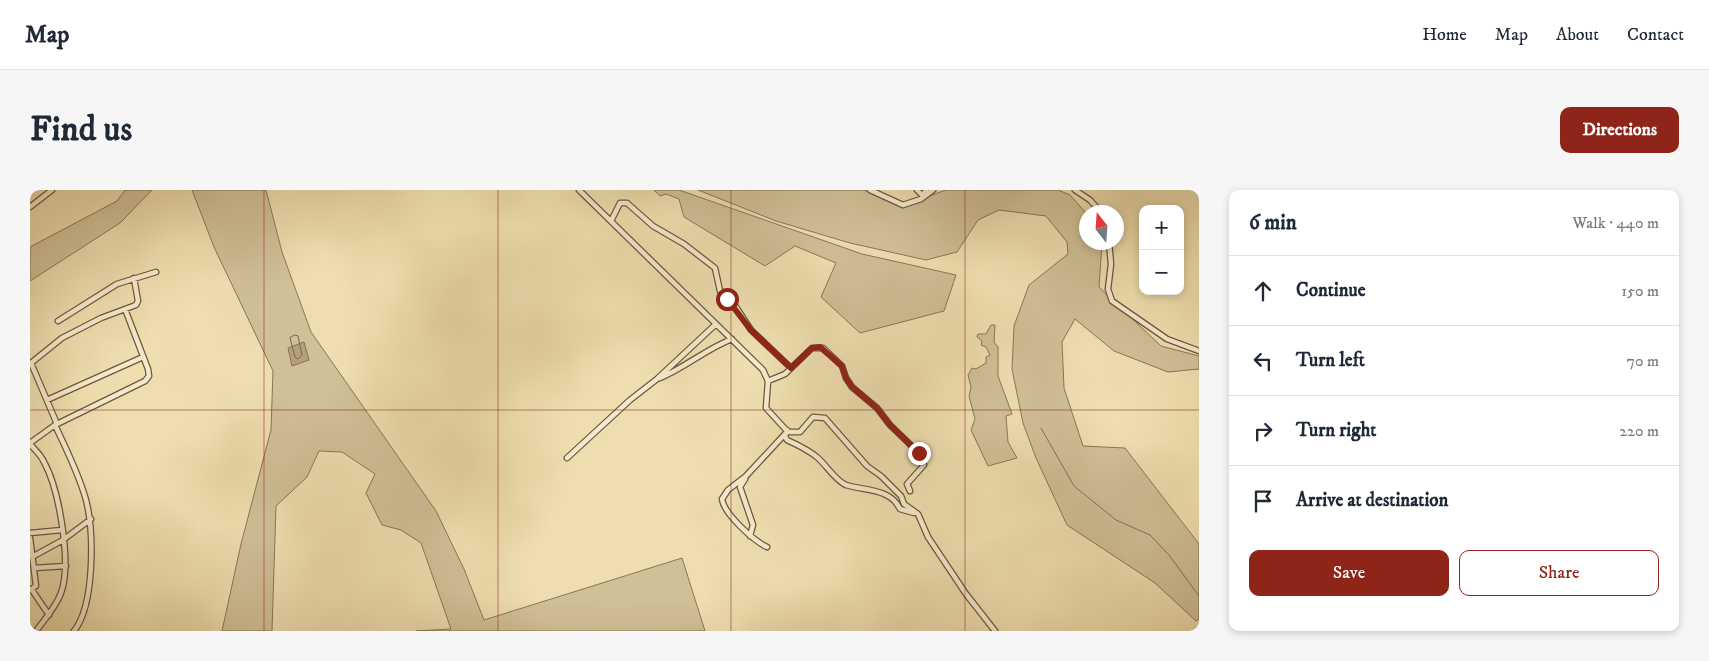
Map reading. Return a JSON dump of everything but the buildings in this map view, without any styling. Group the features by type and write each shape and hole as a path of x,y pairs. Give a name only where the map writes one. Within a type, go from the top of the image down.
{"street":[{"path":"30,207 52,190"},
{"path":"579,190 763,370 768,381 766,408 786,432 787,440 816,457 841,482 860,487 864,490 885,493 898,504 900,509 918,514"},
{"path":"870,190 900,205 933,190"},
{"path":"917,190 923,196"},
{"path":"923,196 926,190"},
{"path":"1075,190 1095,205"},
{"path":"611,221 620,203 627,203 653,226 709,263 715,268 720,291 736,307 744,322 791,368"},
{"path":"1110,250 1112,264 1108,289 1112,301 1167,339 1199,351"},
{"path":"58,320 104,291 134,278 156,272"},
{"path":"79,631 89,585 90,519 80,481 32,368 32,362 62,338 101,318 136,305 138,301 134,278"},
{"path":"36,631 49,615 62,593 66,566 59,510 45,462 30,443 56,424 145,381 149,376 125,309"},
{"path":"567,458 716,324"},
{"path":"657,379 680,370 714,346 732,339"},
{"path":"768,381 778,378 812,348 817,346 823,348 839,363 852,387 877,408 890,425 923,459 924,465 907,484 910,491"},
{"path":"46,400 143,357"},
{"path":"786,432 798,433 811,418 818,416 825,418 867,466 881,476 901,496 904,504 918,514 928,537 966,594 994,631"},
{"path":"767,547 750,536 722,502 728,490 746,476 786,432"},
{"path":"746,476 740,487 753,525 750,536"},
{"path":"32,557 63,540 90,519"},
{"path":"30,533 62,530"},
{"path":"30,538 36,586 31,590 44,605 49,615"},
{"path":"32,566 66,566"},
{"path":"74,631 81,621"}],"shaded area":[{"path":"125,190 152,190 120,223 30,281 30,247 117,201"},
{"path":"192,190 266,190 282,252 311,332 436,511 464,569 484,620 682,558 705,631 416,631 451,629 421,543 401,530 382,525 366,493 375,474 342,452 319,451 307,477 276,506 272,631 222,631 241,544 271,430 273,371 214,247"},
{"path":"654,190 679,190 862,254 956,275 944,311 860,333 821,297 836,263 795,246 765,266 684,217 679,199 666,194 660,196"},
{"path":"698,190 864,190 901,206 946,190 1058,190 1070,195 1079,205 1079,250 1102,250 1099,287 1161,346 1199,356 1199,369 1168,372 1114,351 1075,319 1062,342 1064,388 1083,446 1125,448 1199,544 1199,619 1196,621 1155,583 1067,525 1036,458 1023,423 1012,369 1014,326 1029,285 1068,254 1067,242 1046,216 999,210 978,220 957,252 926,260 850,243 776,221"},
{"path":"991,325 995,325 994,342 998,347 998,376 1012,414 1006,416 1008,442 1017,458 988,466 971,430 975,419 969,396 971,387 968,375 972,368 976,369 986,363 986,357 990,355 986,347 981,345 982,341 977,337 978,334 986,334"}],"water":[{"path":"304,342 309,360 292,366 288,348"}],"waterway":[{"path":"1041,428 1074,486 1116,520 1150,535 1169,555 1199,596"}],"route":[{"path":"727,299 736,307 751,330 791,368 812,348 817,346 828,352 842,366 845,376 852,387 877,408 886,421 919,453"}]}
